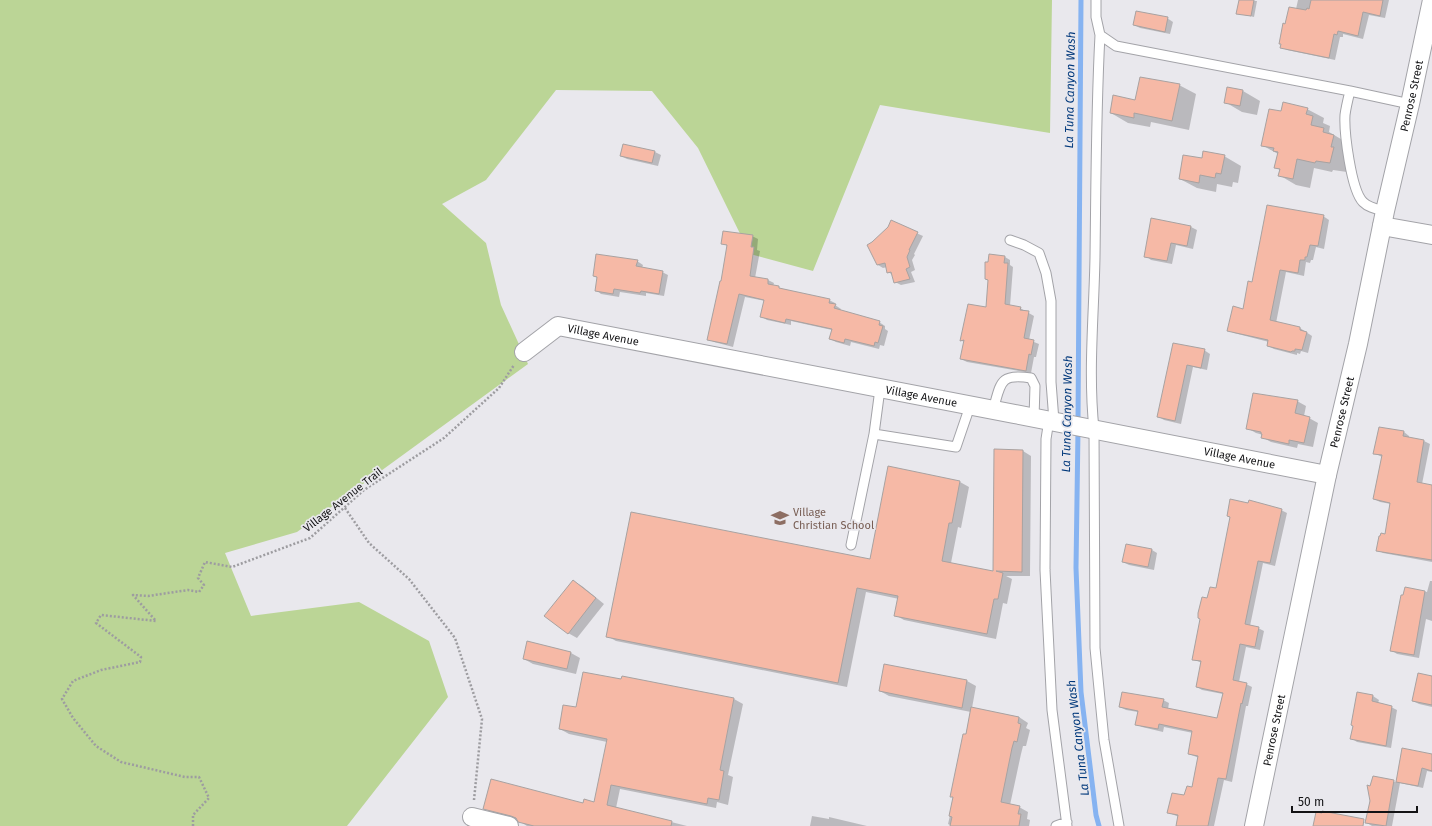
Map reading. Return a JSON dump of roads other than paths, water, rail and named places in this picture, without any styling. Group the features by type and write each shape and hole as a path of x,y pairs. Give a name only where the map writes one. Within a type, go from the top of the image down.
{"street":[{"name":"Penrose Street","path":"1254,826 1327,475 1358,344 1432,0"},
{"path":"1384,218 1432,235"},
{"name":"Village Avenue","path":"524,352 558,326 880,389 1065,423 1327,475"},
{"path":"472,817 509,826"}],"lane":[{"path":"1056,826 1067,824 1052,710 1045,570 1046,439 1092,402 1096,130 1100,36 1096,17 1096,0"},
{"path":"1100,36 1116,46 1410,104"},
{"path":"1350,91 1345,117 1352,181 1362,202 1371,207 1384,218"},
{"path":"1010,240 1039,253 1046,273 1051,301 1051,382 1065,423 1095,648 1104,740 1119,826"},
{"path":"993,410 1000,384 1007,378 1031,378 1035,386 1065,423"},
{"path":"851,545 874,434 880,389"},
{"path":"874,434 956,447 970,406"}],"waterway":[{"name":"La Tuna Canyon Wash","path":"1078,422 1081,0"},
{"name":"La Tuna Canyon Wash","path":"1078,430 1076,568 1081,692 1096,815 1099,826"}],"place":[{"name":"Village Christian School","path":"780,518"}]}
